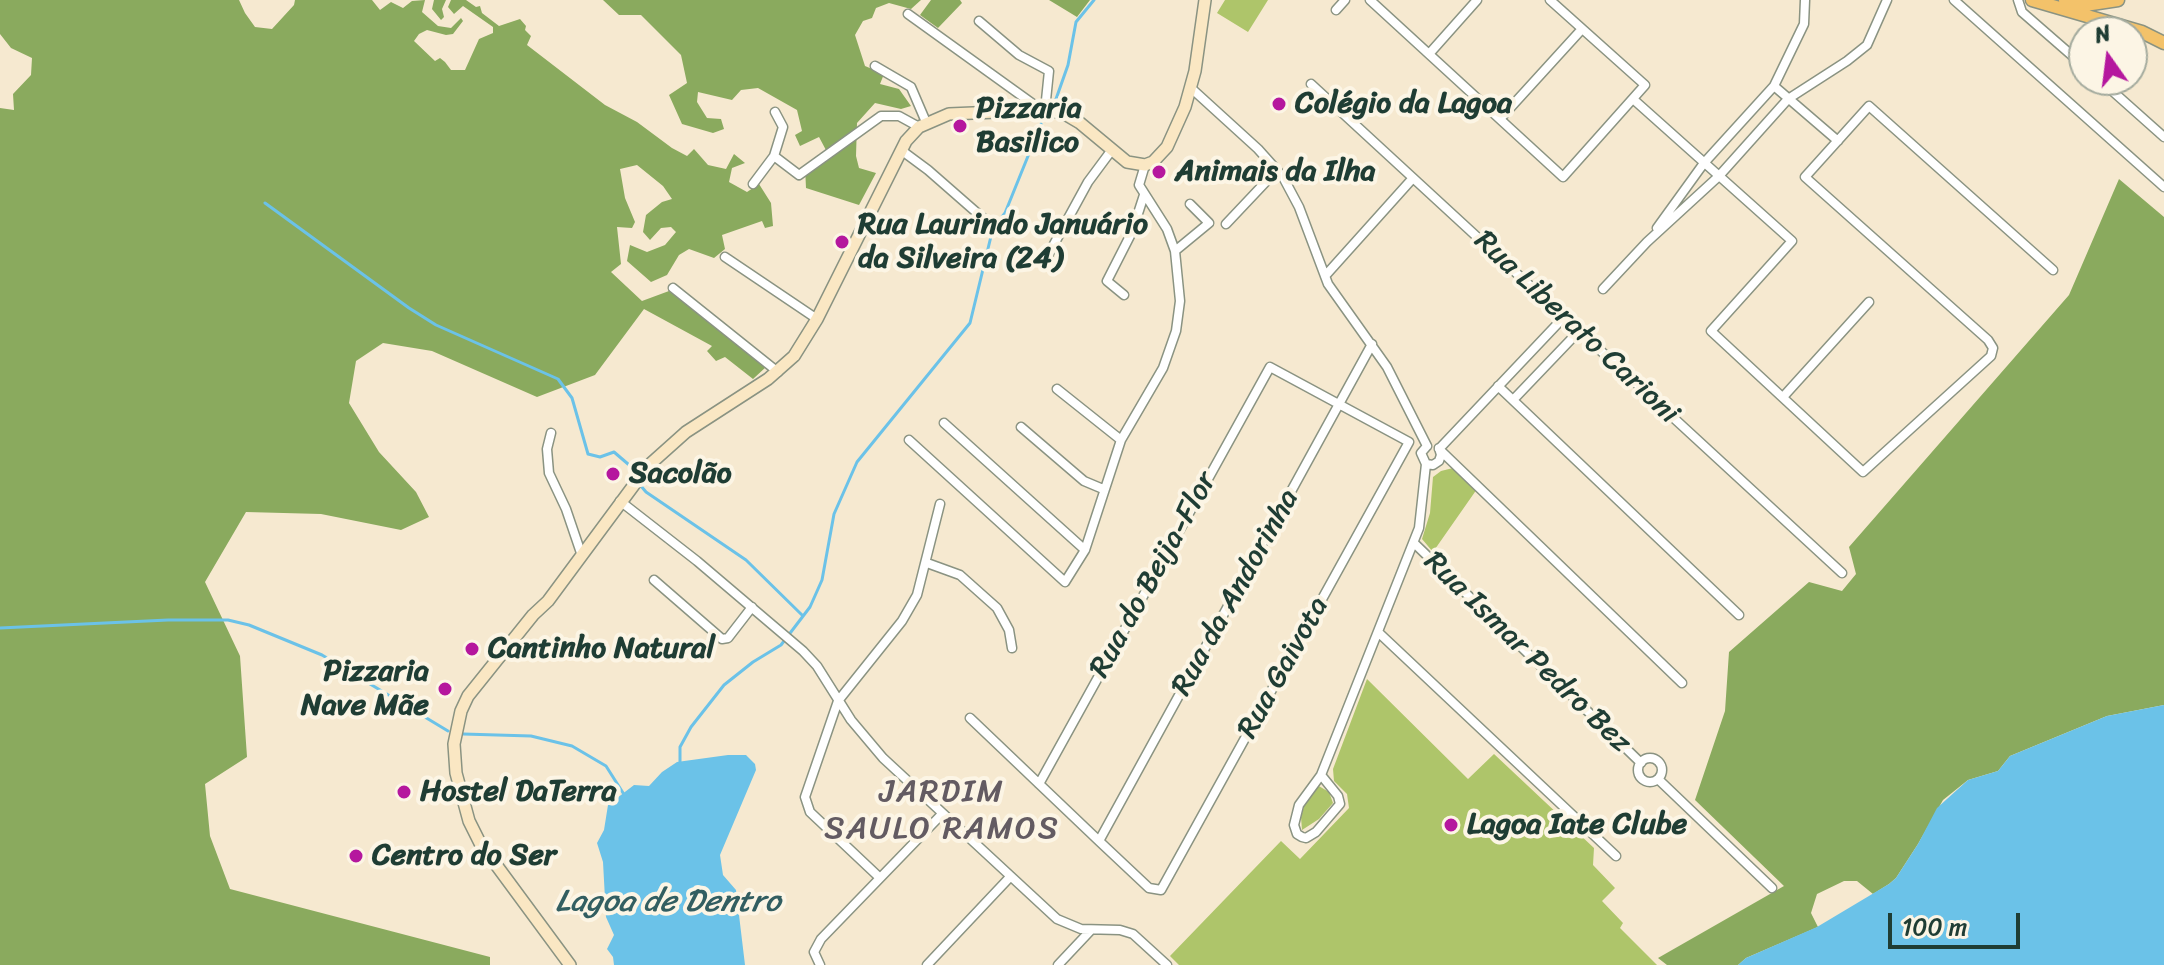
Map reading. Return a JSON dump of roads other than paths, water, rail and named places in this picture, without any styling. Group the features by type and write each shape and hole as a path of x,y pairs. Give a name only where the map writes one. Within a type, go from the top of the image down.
{"main road":[{"path":"570,965 480,843 469,821 461,795 454,744 461,711 468,696 533,615 548,601 648,466 674,442 778,372 794,356 817,319 901,150 922,125 949,114 1042,109 1071,117 1127,162 1145,165 1153,162 1167,147 1191,88 1205,0"},
{"path":"2032,0 2087,16"},
{"path":"2065,0 2094,5 2120,0"}],"street":[{"path":"1336,10 1345,0"},
{"path":"1370,0 1563,177 1645,85 1550,0"},
{"path":"1429,54 1477,0"},
{"path":"1647,242 1704,163 1774,86 1804,24 1805,0"},
{"path":"1603,289 1647,242 1719,176 1788,99 1859,53 1873,35 1887,0"},
{"path":"1954,0 2164,187"},
{"path":"2018,0 2022,12 2068,52"},
{"path":"908,14 1042,109 1049,71 1019,55 979,21"},
{"path":"1500,119 1582,29"},
{"path":"875,66 911,87 922,125"},
{"name":"Rua Liberato Carioni","path":"1311,84 1842,573"},
{"path":"1774,86 1838,141"},
{"path":"1191,88 1277,170 1299,207 1334,294 1387,367 1427,446 1439,449 1682,683"},
{"path":"2118,96 2164,137"},
{"path":"1633,99 1792,241 1711,331 1863,472 1991,356 1993,348 1988,340 1805,177 1869,106 2053,270"},
{"path":"753,184 774,156 783,127 775,112"},
{"path":"774,156 799,175 881,116 899,116 922,125"},
{"path":"901,150 984,219"},
{"path":"1047,257 1088,182 1111,151"},
{"path":"909,440 1065,582 1085,550 1121,440 1163,368 1176,331 1180,301 1175,251 1167,229 1139,185 1145,165"},
{"path":"1226,224 1277,170"},
{"path":"1325,276 1413,178"},
{"path":"1124,295 1107,281 1129,239 1144,195"},
{"path":"1175,251 1209,223 1190,204"},
{"path":"725,257 817,319"},
{"path":"673,288 778,372"},
{"path":"1783,397 1869,302"},
{"path":"1439,449 1564,317"},
{"path":"1513,400 1579,331"},
{"name":"Rua da Andorinha","path":"1099,841 1372,344"},
{"path":"1531,352 1546,365"},
{"name":"Rua do Beija-Flor","path":"1039,784 1270,367 1339,404"},
{"path":"1498,386 1739,615"},
{"path":"1057,389 1121,440"},
{"name":"Rua Gaivota","path":"1099,841 1149,888 1157,891 1164,886 1409,442 1339,404"},
{"path":"944,423 1085,550"},
{"path":"1021,427 1084,481 1103,489"},
{"path":"551,433 547,449 549,473 566,509 581,553"},
{"path":"1321,775 1338,796 1340,804 1316,832 1302,837 1295,829 1295,817 1304,796 1321,775 1414,543 1423,510 1426,464 1421,457 1427,446"},
{"path":"1426,464 1433,465 1439,461 1439,449"},
{"path":"620,501 803,651 883,758 1063,924 1133,934 1167,965"},
{"path":"880,878 810,812 805,802 806,791 838,701 902,621 917,595 940,504"},
{"name":"Rua Ismar Pedro Bez","path":"1414,543 1641,763"},
{"path":"927,563 960,575 997,608 1009,630 1012,648"},
{"path":"654,580 722,639 728,638 752,607"},
{"path":"1378,632 1616,856"},
{"path":"970,718 1099,841"},
{"path":"1646,759 1657,760 1662,769 1658,779 1651,782 1644,780 1639,774 1641,763 1646,759"},
{"name":"Rua Ismar Pedro Bez","path":"1658,779 1772,888"},
{"path":"820,965 814,952 821,939 942,814"},
{"path":"927,965 1010,877"},
{"path":"1058,965 1091,930"}],"water":[{"path":"2164,705 2164,965 1738,965 1746,958 1817,927 1889,884 1918,844 1937,808 1968,780 1998,771 2010,756 2107,716"},
{"name":"Lagoa de Dentro","path":"746,755 755,764 756,770 720,855 723,875 736,890 745,965 614,965 607,949 614,935 606,917 603,862 597,843 604,830 608,805 634,785 649,786 677,762"}],"waterway":[{"path":"1056,99 1068,65 1076,22 1094,0"},
{"path":"680,763 680,747 691,727 724,685 781,645 810,607 822,580 834,514 857,462 970,323 993,228 1005,213 1041,124"},
{"path":"265,203 436,325 558,379 572,398 588,454 600,457 614,452 635,470"},
{"path":"641,486 746,560 802,615"},
{"path":"0,628 228,620 249,625 322,655 448,731"},
{"path":"463,734 531,736 572,746 606,766 625,796"}],"place":[{"name":"Colégio da Lagoa","path":"1279,104"},
{"name":"Pizzaria Basilico","path":"960,126"},
{"name":"Animais da Ilha","path":"1159,172"},
{"name":"Rua Laurindo Januário da Silveira (24)","path":"842,242"},
{"name":"Sacolão","path":"613,474"},
{"name":"Cantinho Natural","path":"472,649"},
{"name":"Pizzaria Nave Mãe","path":"445,689"},
{"name":"Hostel DaTerra","path":"404,792"},
{"name":"Lagoa Iate Clube","path":"1451,825"},
{"name":"Centro do Ser","path":"356,856"}],"district":[{"name":"JARDIM SAULO RAMOS","path":"942,812"}]}
